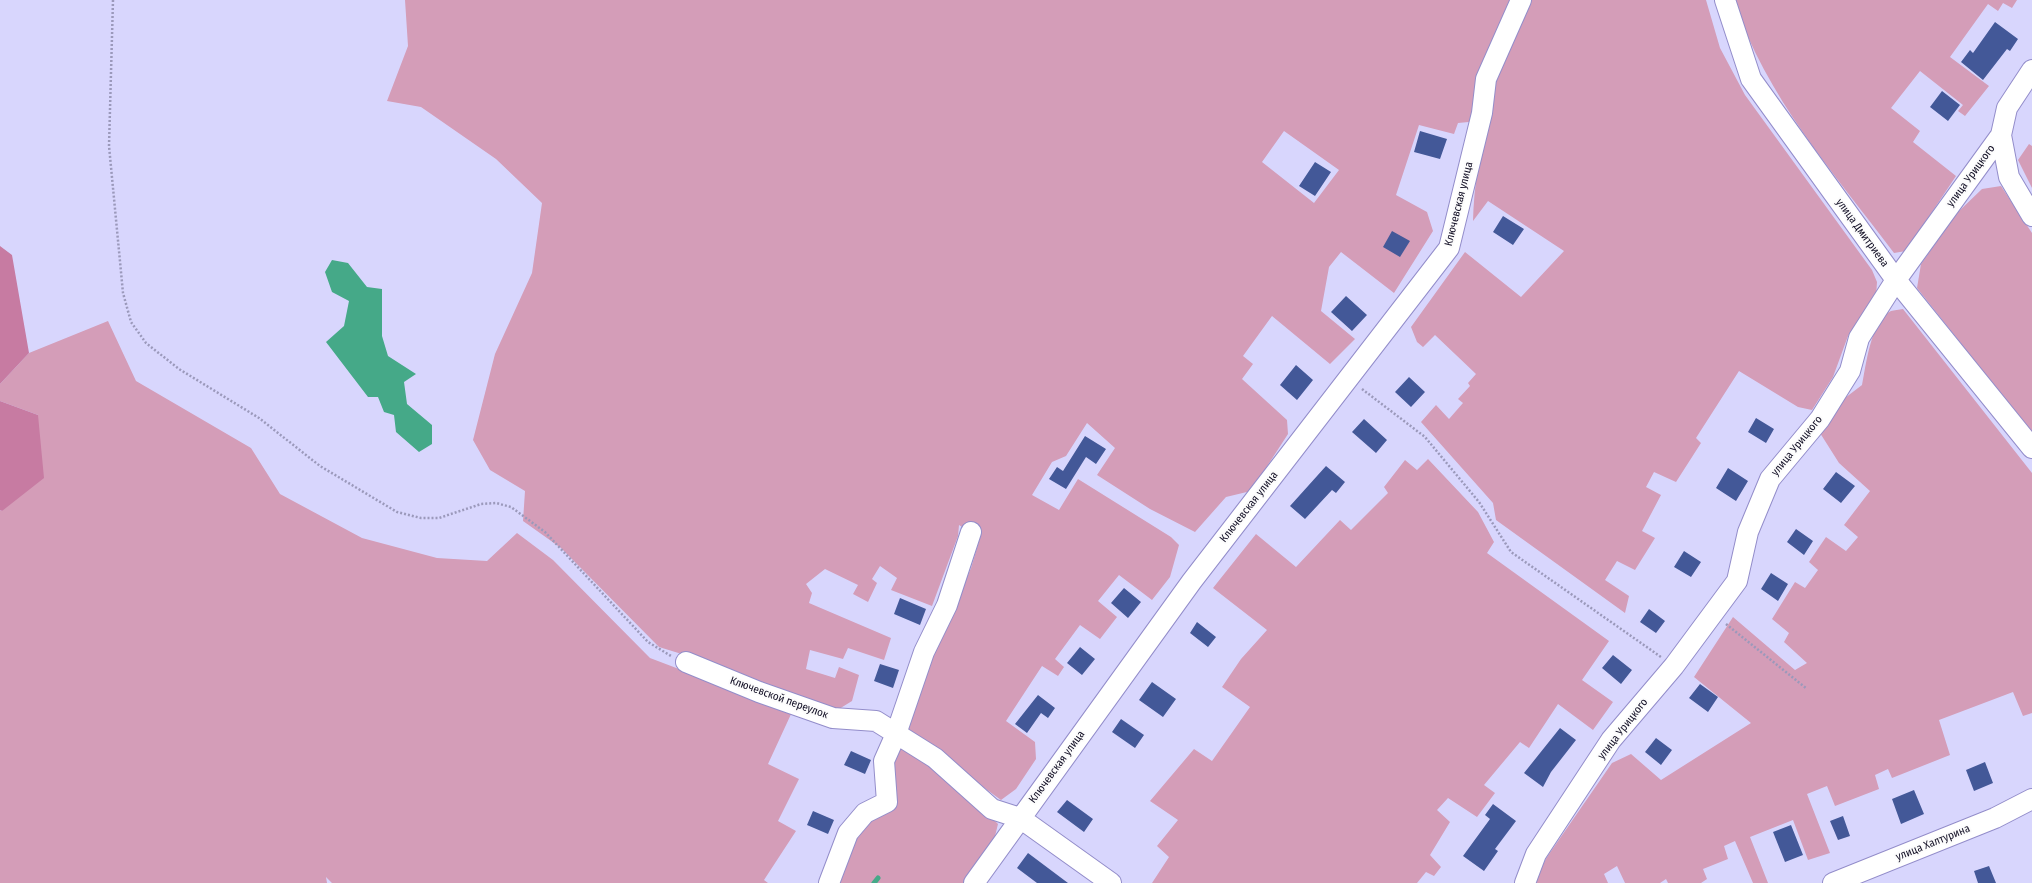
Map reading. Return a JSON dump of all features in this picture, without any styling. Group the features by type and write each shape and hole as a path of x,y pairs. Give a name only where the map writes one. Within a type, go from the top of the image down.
{"street":[{"name":"Ключевская улица","path":"974,883 1192,581 1449,248 1482,113 1486,78 1521,0"},
{"name":"улица Дмитриева","path":"1725,0 1751,79 1896,280 2032,448"},
{"name":"улица Урицкого","path":"1525,883 1536,854 1611,740 1674,666 1736,581 1748,532 1770,479 1820,420 1850,371 1859,338 1896,280 2001,136 2007,108 2032,70"},
{"path":"2001,136 2008,177 2032,216"},
{"path":"829,883 848,833 865,813 887,802 884,761 896,734 924,652 947,605 971,532"},
{"name":"Ключевской переулок","path":"686,662 759,692 833,718 876,721 935,758 992,809 1020,818 1111,883"},
{"name":"улица Халтурина","path":"1833,883 1995,818 2032,799"}],"path":[{"path":"113,0 110,146 123,293 131,322 146,343 179,369 259,418 320,466 397,512 421,518 439,518 481,504 496,503 511,507 545,532 648,642 662,652 686,662"},
{"path":"1349,378 1425,437 1478,502 1511,552 1674,666"},
{"path":"1713,613 1807,689"}],"shaded area":[{"path":"405,0 1706,0 1720,48 1745,95 1872,270 1877,282 1876,297 1848,336 1833,377 1812,410 1798,407 1739,371 1696,438 1701,443 1676,482 1654,472 1646,487 1661,495 1642,531 1655,538 1635,570 1617,561 1605,580 1629,596 1625,613 1496,520 1493,503 1421,422 1436,405 1449,419 1463,403 1458,399 1470,386 1468,383 1476,374 1435,335 1423,347 1417,342 1411,327 1465,252 1521,297 1564,251 1488,201 1473,221 1478,170 1490,120 1458,123 1454,134 1419,125 1396,195 1427,212 1433,231 1394,293 1341,252 1329,267 1321,311 1355,339 1330,364 1272,316 1243,356 1253,364 1242,379 1287,420 1288,434 1251,491 1226,497 1195,532 1150,509 1097,475 1115,448 1087,423 1066,456 1052,462 1032,495 1059,510 1078,479 1171,537 1179,545 1170,577 1152,600 1119,575 1098,601 1117,617 1100,639 1080,625 1055,659 1064,667 1058,676 1042,666 1006,721 1035,742 1036,759 1016,789 1001,800 906,731 927,662 949,620 971,568 980,538 959,525 958,536 932,606 891,590 897,578 880,566 872,579 877,583 868,602 853,594 858,585 825,569 806,584 812,593 809,603 891,638 884,660 848,648 843,659 810,650 806,669 835,678 839,667 859,675 852,701 839,709 796,697 714,664 659,647 561,548 523,521 525,491 490,470 473,440 495,354 532,273 542,203 496,159 421,107 387,101 408,46","holes":["1284,131 1339,170 1314,203 1262,162"]},
{"path":"1734,0 2017,0 2012,8 2003,3 1998,11 1988,4 1950,57 1989,86 1965,116 1958,111 1963,105 1920,71 1891,108 1920,131 1913,142 1956,176 1906,251 1894,253 1803,132 1782,101 1764,69 1747,35"},
{"path":"2029,144 2032,146 2032,188 2018,160"},
{"path":"2001,186 2032,233 2032,433 1917,288 1921,264 1957,213 1982,189"},
{"path":"0,246 12,255 29,353 0,384"},
{"path":"332,260 348,263 367,287 382,289 382,336 388,356 416,374 404,382 407,404 432,425 432,444 419,452 396,432 394,415 384,412 378,397 368,397 326,342 344,326 349,301 332,292 325,272"},
{"path":"1903,309 2032,473 2032,713 2023,716 2013,692 1939,720 1950,755 1892,778 1888,769 1875,775 1879,789 1835,806 1827,786 1807,794 1830,853 1808,860 1793,820 1750,837 1768,883 1753,883 1735,841 1724,846 1728,859 1703,869 1707,879 1701,883 1668,883 1666,879 1660,883 1625,883 1617,866 1604,874 1608,883 1533,883 1547,857 1612,763 1631,754 1661,780 1751,723 1694,677 1733,617 1795,670 1807,663 1784,642 1789,633 1772,619 1795,582 1805,588 1818,570 1809,562 1826,537 1846,551 1858,537 1844,525 1870,491 1839,463 1820,433 1841,401 1862,385 1870,344 1879,323 1884,316 1891,311"},
{"path":"108,321 136,381 251,448 280,494 362,538 437,558 487,561 517,533 553,560 650,658 792,712 768,764 799,779 778,821 796,831 764,880 768,883 332,883 326,877 327,883 0,883 0,510 2,511 38,415 0,401 0,384 29,353"},
{"path":"0,401 38,415 44,478 2,511 0,510"},
{"path":"1428,459 1478,512 1494,542 1487,553 1609,641 1582,680 1613,702 1593,730 1558,704 1529,748 1520,742 1484,785 1495,793 1477,817 1448,798 1437,810 1450,822 1430,855 1441,867 1434,876 1426,872 1417,883 1152,883 1169,857 1157,846 1178,820 1150,801 1194,749 1212,761 1250,707 1222,687 1241,659 1267,630 1213,588 1256,534 1296,567 1340,520 1351,530 1388,493 1384,487 1405,460 1417,470"},
{"path":"901,745 976,802 998,824 995,836 963,883 836,883 853,837 871,818"}],"building":[{"path":"1995,22 2018,39 2010,51 2007,49 1983,80 1961,62 1970,50 1973,53"},
{"path":"1942,91 1960,105 1948,121 1930,107"},
{"path":"1420,131 1447,139 1440,159 1414,152"},
{"path":"1315,162 1331,172 1315,196 1299,186"},
{"path":"1503,216 1524,229 1513,245 1493,232"},
{"path":"1392,231 1410,241 1400,257 1383,247"},
{"path":"1346,296 1367,315 1352,331 1331,312"},
{"path":"1296,365 1313,380 1297,400 1280,385"},
{"path":"1409,377 1425,392 1411,407 1395,392"},
{"path":"1756,418 1774,429 1766,443 1748,432"},
{"path":"1364,419 1387,440 1376,453 1352,432"},
{"path":"1085,436 1106,449 1096,464 1086,457 1066,489 1049,479 1057,467 1063,471"},
{"path":"1326,466 1345,482 1336,493 1332,490 1305,519 1290,506"},
{"path":"1728,468 1748,481 1736,501 1716,488"},
{"path":"1836,472 1855,486 1841,503 1823,489"},
{"path":"1796,529 1813,541 1804,555 1787,542"},
{"path":"1684,551 1701,562 1691,577 1674,567"},
{"path":"1771,573 1788,584 1778,601 1761,589"},
{"path":"1124,588 1141,602 1128,618 1111,603"},
{"path":"900,598 926,609 920,625 894,614"},
{"path":"1649,609 1665,621 1656,633 1640,622"},
{"path":"1197,622 1216,637 1208,647 1190,633"},
{"path":"1080,647 1095,659 1082,675 1067,663"},
{"path":"1613,655 1632,670 1621,684 1602,668"},
{"path":"880,664 899,670 893,688 874,681"},
{"path":"1152,682 1176,699 1163,717 1139,700"},
{"path":"1700,684 1718,697 1708,712 1689,698"},
{"path":"1038,695 1055,708 1048,718 1041,713 1027,733 1015,724"},
{"path":"1121,719 1144,735 1135,748 1112,732"},
{"path":"1560,728 1576,740 1551,772 1543,787 1524,773"},
{"path":"1656,738 1672,750 1661,765 1645,752"},
{"path":"851,751 871,760 865,774 844,765"},
{"path":"1985,762 1993,783 1974,791 1966,770"},
{"path":"1914,790 1924,814 1901,824 1892,799"},
{"path":"1067,800 1093,819 1084,832 1057,812"},
{"path":"1493,804 1516,821 1495,849 1498,851 1484,871 1463,856 1490,819 1485,815"},
{"path":"813,811 834,820 828,834 807,825"},
{"path":"1843,816 1850,836 1838,840 1830,821"},
{"path":"1791,825 1803,855 1785,862 1773,832"},
{"path":"1028,853 1068,883 1037,883 1017,868"},
{"path":"1989,866 1996,883 1978,883 1974,871"}],"waterway":[{"path":"874,883 878,878"}]}
